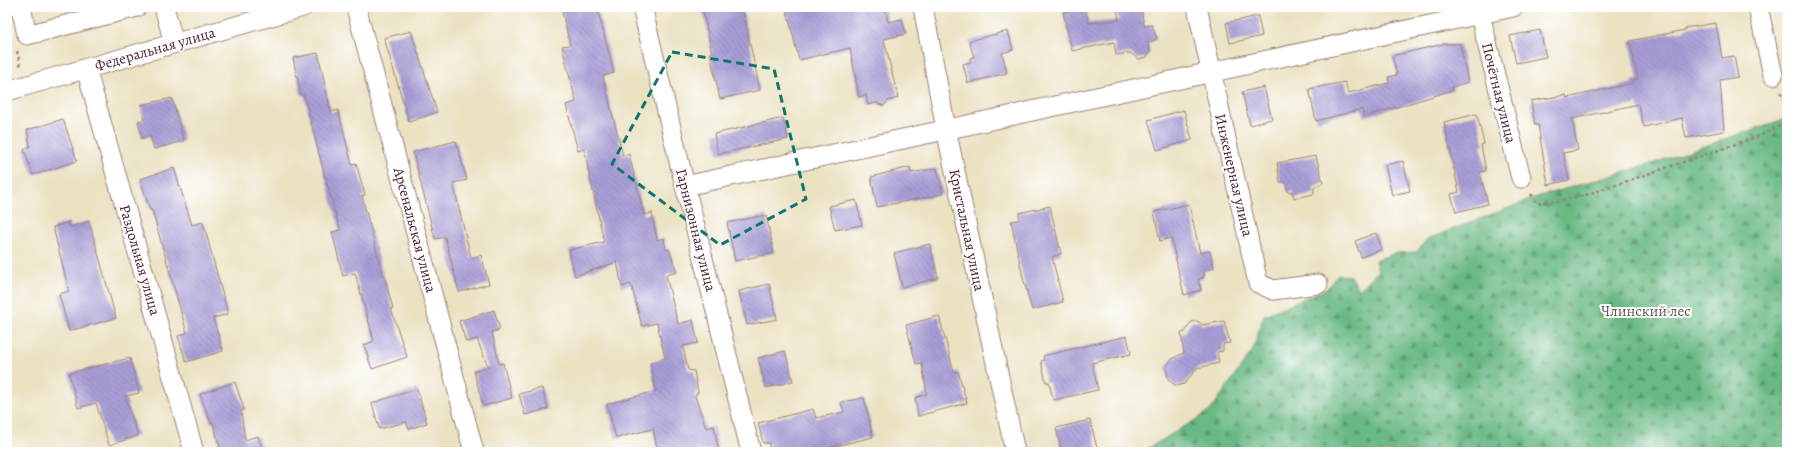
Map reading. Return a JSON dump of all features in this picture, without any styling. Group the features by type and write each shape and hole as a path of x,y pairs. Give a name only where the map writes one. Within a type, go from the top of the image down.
{"street":[{"path":"21,7 27,35 137,7"},
{"path":"164,7 174,43"},
{"name":"Федеральная улица","path":"7,91 303,7"},
{"name":"Арсенальская улица","path":"356,7 474,452"},
{"name":"Гарнизонная улица","path":"642,7 685,186 752,452"},
{"name":"Кристальная улица","path":"922,7 946,129 1015,452"},
{"name":"Инженерная улица","path":"1197,7 1258,283 1273,290 1318,284"},
{"path":"685,186 1479,11 1513,7"},
{"path":"1758,7 1773,75"},
{"name":"Почётная улица","path":"1479,11 1521,178"},
{"name":"Раздольная улица","path":"86,68 194,452"}],"path":[{"path":"1521,178 1537,203 1559,201 1586,195 1699,157 1762,135 1787,122"}],"highlighted area":[{"path":"672,52 774,69 806,199 720,245 612,164"}],"green space":[{"name":"Члинский лес","path":"1787,118 1787,452 1123,452 1144,451 1210,411 1253,350 1264,315 1327,289 1337,275 1351,276 1359,290 1378,271 1375,260 1396,253 1417,252 1427,239 1540,196 1645,166"}],"building":[{"path":"561,7 597,7 614,73 603,76 623,156 629,154 644,215 652,213 657,240 664,238 666,250 669,249 677,272 666,275 678,324 693,320 698,343 683,346 688,370 694,371 698,392 695,396 706,428 714,426 718,448 696,452 658,452 653,429 616,438 607,404 656,391 650,363 665,358 657,323 642,326 631,284 622,287 617,262 575,276 569,250 604,242 584,149 578,151 566,105 576,102 562,46 570,45"},
{"path":"702,7 742,7 760,90 720,99"},
{"path":"786,7 885,7 888,22 902,19 906,34 884,39 898,98 888,101 884,106 876,103 868,105 866,95 859,97 850,48 799,60"},
{"path":"1117,7 1141,7 1144,26 1152,25 1157,39 1148,43 1150,51 1147,57 1139,59 1130,53 1116,55 1114,42 1072,51 1063,12 1085,8 1089,23 1119,20"},
{"path":"1258,16 1262,36 1230,43 1226,23"},
{"path":"1716,23 1722,58 1734,56 1738,77 1720,80 1724,131 1686,138 1682,118 1644,127 1638,104 1572,119 1578,150 1563,153 1569,180 1548,185 1538,125 1535,125 1531,101 1566,95 1567,98 1633,83 1632,81 1638,79 1630,41 1685,30 1685,28"},
{"path":"1540,30 1546,57 1516,63 1510,36"},
{"path":"411,31 437,112 409,122 384,38"},
{"path":"1008,31 1013,50 1002,53 1007,73 968,83 963,64 971,62 970,58 974,57 969,41"},
{"path":"1443,44 1460,44 1468,82 1452,87 1453,90 1364,117 1362,109 1316,121 1309,89 1345,82 1348,93 1389,83 1388,77 1397,75 1392,56"},
{"path":"318,53 331,112 338,110 352,165 356,163 365,195 362,196 393,309 391,309 407,357 372,369 364,345 374,341 355,273 343,276 332,232 340,230 304,95 301,95 293,58"},
{"path":"1264,87 1272,119 1250,125 1242,92"},
{"path":"172,98 184,141 154,149 150,136 142,138 138,121 144,120 141,105"},
{"path":"1184,110 1192,140 1157,150 1148,120"},
{"path":"1477,114 1484,144 1481,145 1486,171 1480,172 1488,204 1456,212 1451,194 1459,192 1444,122"},
{"path":"783,118 788,139 718,154 714,134"},
{"path":"63,119 77,161 33,175 24,150 30,146 27,130"},
{"path":"456,141 467,180 453,183 471,258 481,255 489,284 459,292 445,237 435,239 413,152"},
{"path":"1316,156 1323,183 1314,187 1314,194 1294,198 1292,191 1288,192 1285,182 1280,182 1277,163"},
{"path":"1403,161 1410,191 1392,195 1385,165"},
{"path":"910,167 911,173 937,168 943,194 877,207 871,177"},
{"path":"174,168 192,225 203,222 228,314 213,318 223,351 186,362 178,336 187,333 152,210 150,210 140,179"},
{"path":"856,200 862,225 835,230 829,206"},
{"path":"1189,204 1200,253 1210,251 1214,268 1204,271 1204,277 1198,280 1201,290 1184,295 1171,238 1160,241 1154,212"},
{"path":"1050,206 1061,254 1052,257 1063,302 1032,310 1023,278 1011,221 1019,220 1019,213"},
{"path":"766,215 774,253 735,261 727,223"},
{"path":"89,221 116,318 69,331 59,294 69,291 53,227 69,222 70,227"},
{"path":"1376,233 1382,249 1361,257 1355,241"},
{"path":"930,244 938,278 902,287 894,253"},
{"path":"769,284 777,319 747,325 739,291"},
{"path":"494,310 500,329 492,332 499,364 503,363 512,398 483,406 474,371 488,367 477,339 466,342 459,321"},
{"path":"939,316 954,372 958,371 967,403 918,416 915,398 927,394 922,363 916,364 906,325"},
{"path":"1198,321 1202,325 1224,321 1230,343 1223,344 1223,351 1217,352 1219,363 1197,368 1184,384 1176,386 1168,379 1166,367 1172,359 1184,353 1181,333 1185,332 1191,322"},
{"path":"1127,336 1131,354 1092,363 1098,390 1053,400 1049,382 1046,382 1041,361 1044,360 1043,356"},
{"path":"785,351 793,381 766,388 758,358"},
{"path":"130,358 139,393 125,396 138,436 109,445 96,403 78,408 69,373"},
{"path":"235,382 244,409 241,412 245,440 258,436 263,452 218,452 217,448 220,448 213,422 211,423 200,394"},
{"path":"542,388 548,409 525,415 519,394"},
{"path":"417,389 427,423 409,429 406,422 379,429 372,403"},
{"path":"864,398 873,437 823,449 824,452 771,452 769,443 763,443 758,423 813,409 816,418 844,412 841,402"},
{"path":"1090,420 1098,452 1062,452 1056,428"}]}
